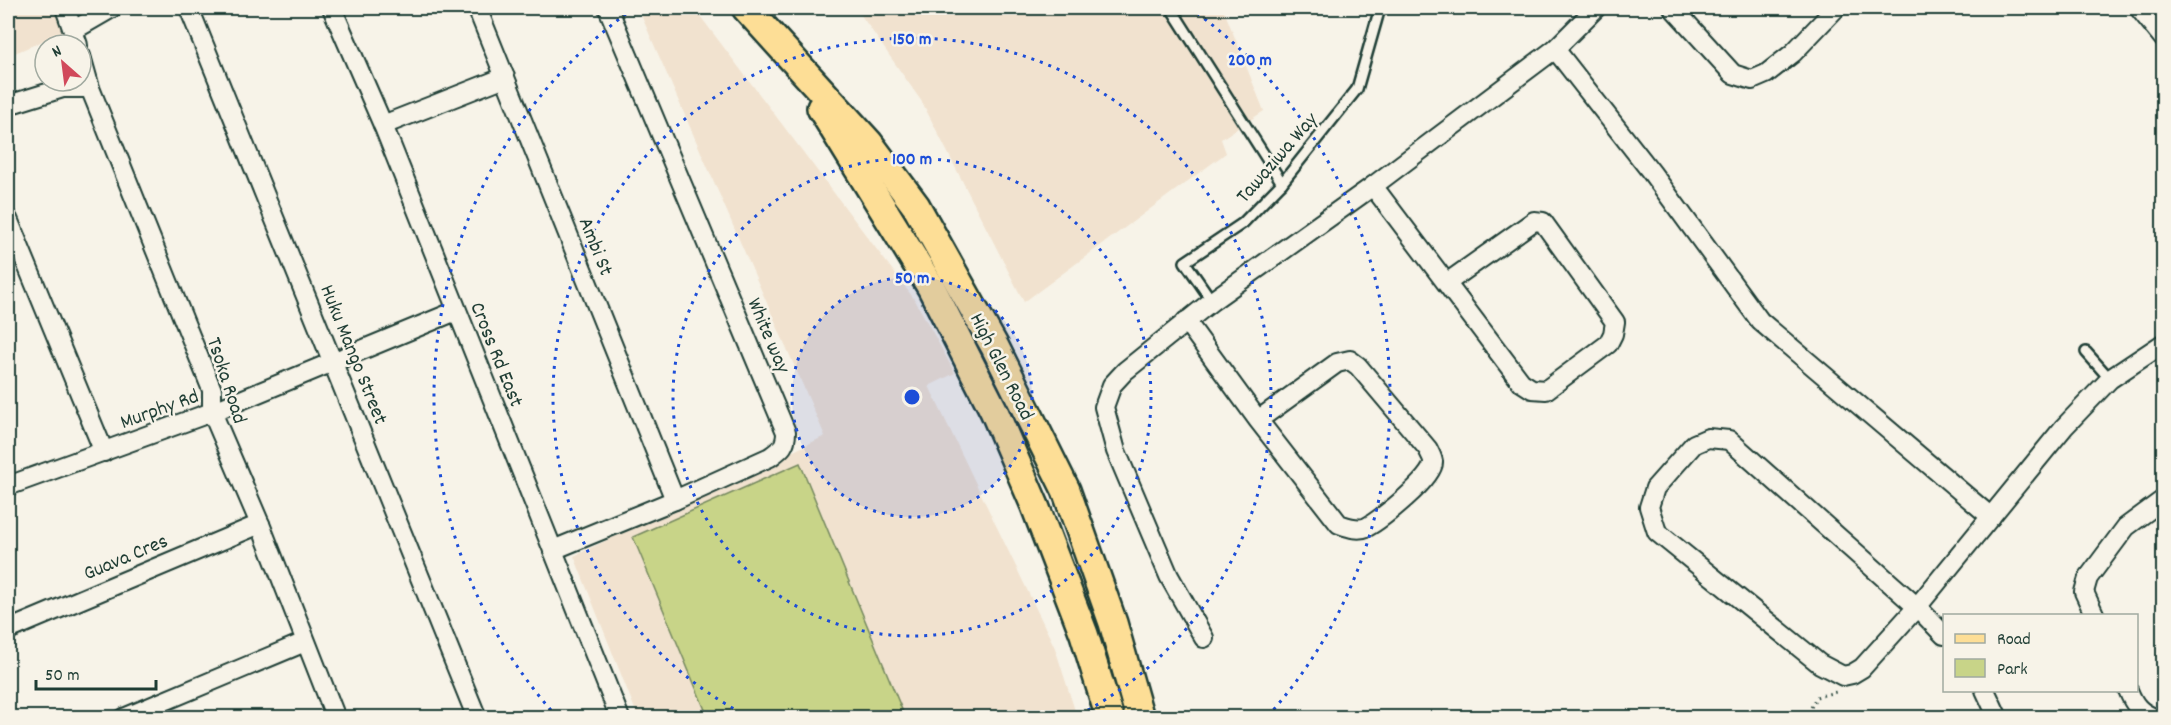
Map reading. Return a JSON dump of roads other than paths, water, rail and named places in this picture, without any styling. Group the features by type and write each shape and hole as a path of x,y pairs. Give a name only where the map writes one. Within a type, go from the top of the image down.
{"main road":[{"name":"High Glen Road","path":"746,8 869,143 916,206 995,347 1066,490 1113,623 1140,717"},
{"name":"High Glen Road","path":"789,56 931,287 994,411 1035,506 1084,634 1110,717"}],"street":[{"path":"65,8 74,33"},
{"path":"81,33 112,8"},
{"name":"Huku Mango Street","path":"189,8 477,717"},
{"name":"Cross Rd East","path":"332,8 383,125 620,717"},
{"name":"Ambi St","path":"477,8 675,500"},
{"name":"White way","path":"553,550 675,500 770,457 784,447 786,432 608,8"},
{"path":"1204,638 1169,576 1116,451 1104,407 1112,385 1125,371 1212,301 1373,186 1555,49 1596,8"},
{"path":"1673,8 1733,74 1752,80 1766,74 1793,53 1836,8"},
{"path":"2139,8 2163,39"},
{"path":"1555,49 1652,173 1760,321 1990,517"},
{"path":"383,125 505,77"},
{"path":"8,105 47,93"},
{"name":"Tsoka Road","path":"92,93 212,390 212,412 260,524 336,717"},
{"path":"1373,186 1448,282 1521,382 1532,389 1546,390 1608,344 1613,334 1615,322 1543,222 1534,221 1448,282"},
{"path":"8,219 104,452"},
{"name":"Murphy Rd","path":"8,486 212,412 456,311"},
{"path":"1186,321 1258,420 1339,524 1352,529 1366,527 1413,492 1430,474 1434,462 1428,449 1358,366 1350,360 1337,363 1258,420"},
{"path":"1943,634 1917,608 1729,440 1708,438 1694,444 1655,489 1649,507 1657,532 1820,664 1843,676 1862,668 1917,608 2064,427 2110,379 2163,343"},
{"path":"2095,614 2084,592 2088,578 2126,527 2163,499"},
{"name":"Guava Cres","path":"8,630 260,524"},
{"path":"123,717 305,642"},
{"path":"1986,692 1998,717"},
{"path":"2129,692 2134,704 2144,714 2155,717"}],"lane":[{"path":"1171,8 1282,183"},
{"name":"Tawaziwa Way","path":"1212,301 1185,262 1242,224 1282,183 1357,89 1380,8"},
{"path":"2086,352 2110,379"}]}
